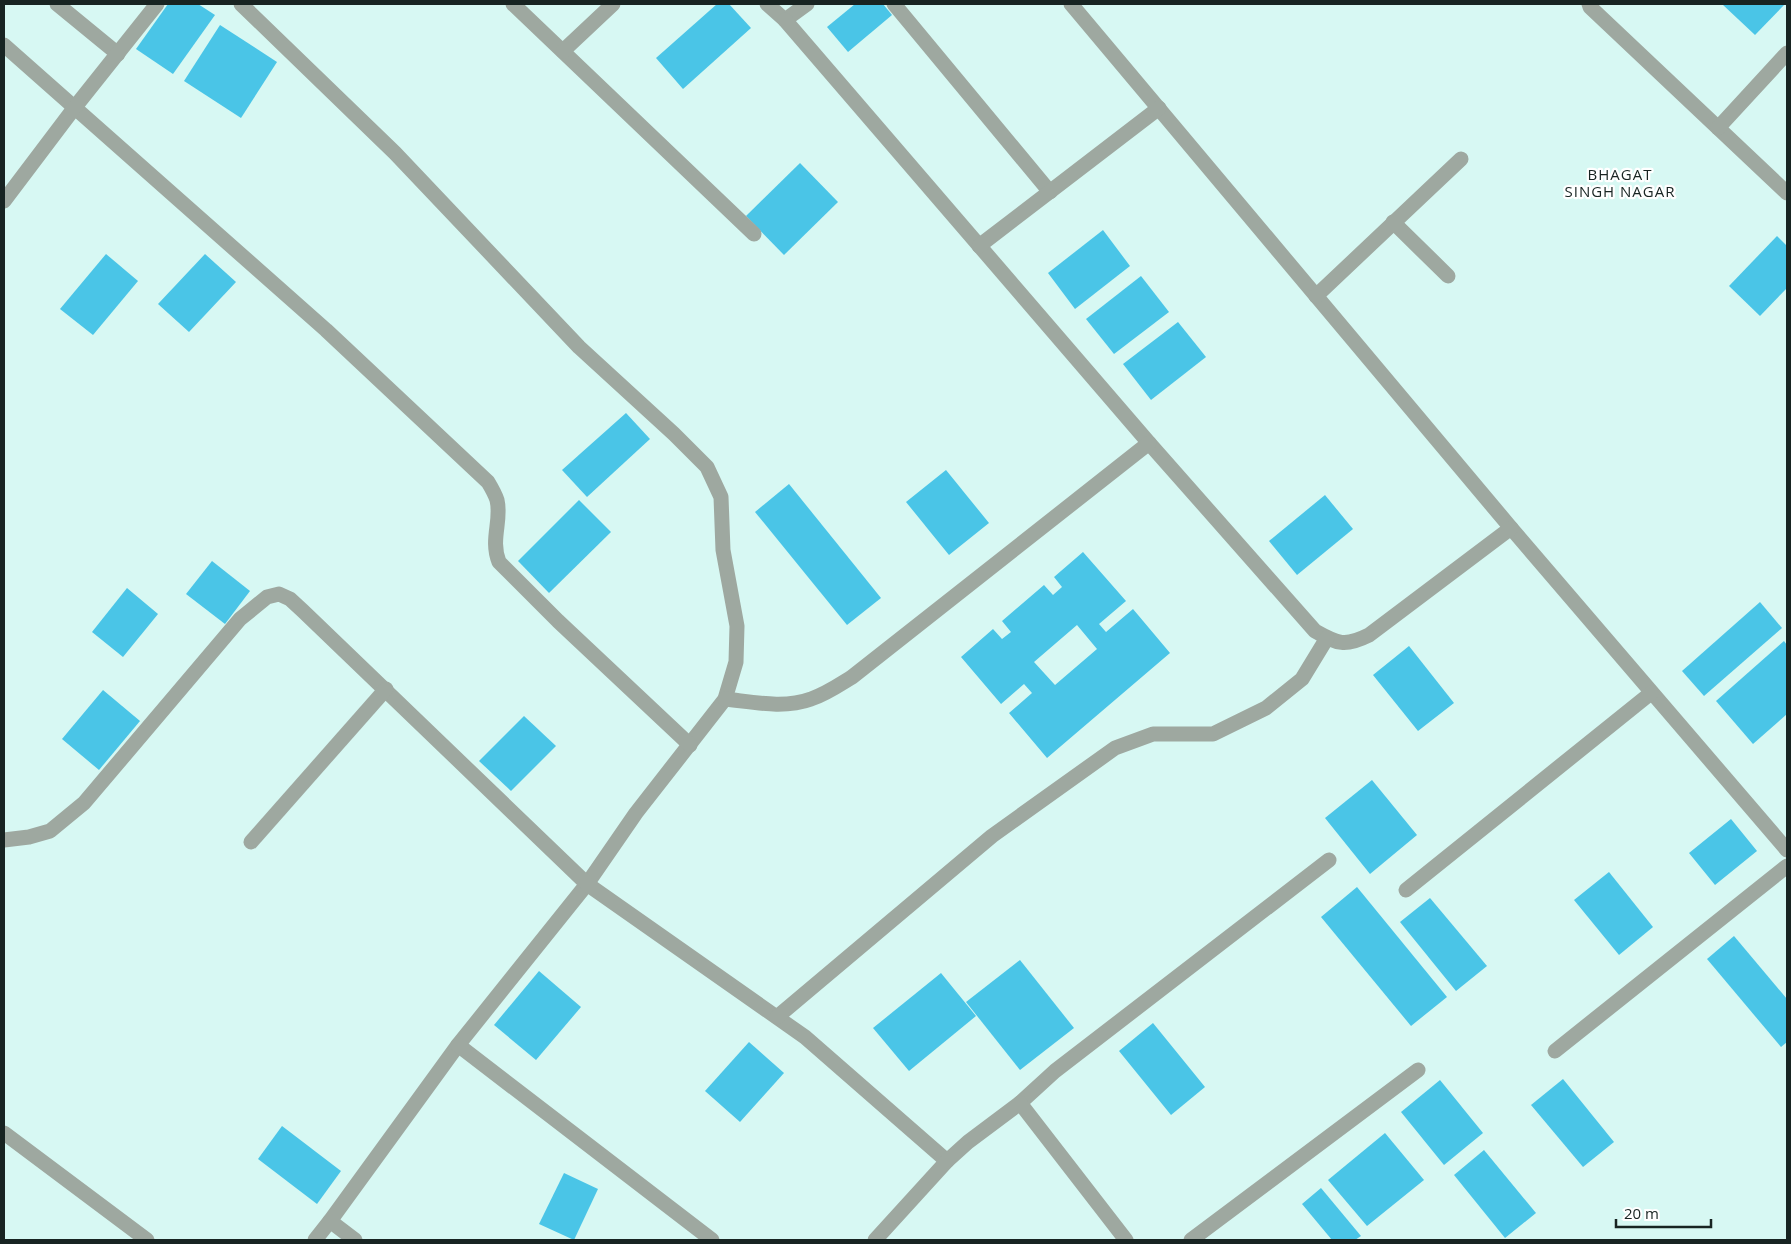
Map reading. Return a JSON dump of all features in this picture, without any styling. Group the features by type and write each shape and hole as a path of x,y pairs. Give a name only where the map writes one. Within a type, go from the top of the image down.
{"street":[{"path":"57,4 118,54"},
{"path":"4,201 75,107 158,4"},
{"path":"241,4 394,153 579,347 674,434 707,467 721,497 723,550 737,626 736,662 725,699 636,813 587,884 458,1045 315,1240"},
{"path":"513,4 754,234"},
{"path":"563,51 613,4"},
{"path":"767,4 786,20 1149,443 1315,631 1339,643 1355,642 1369,635 1511,528"},
{"path":"786,20 807,4"},
{"path":"894,4 1050,192"},
{"path":"1071,4 1511,528 1787,850"},
{"path":"1589,4 1787,193"},
{"path":"4,45 326,330 488,482 497,500 498,516 495,542 496,553 500,562 558,621 690,745"},
{"path":"1718,128 1787,54"},
{"path":"979,246 1159,108"},
{"path":"1316,296 1461,159"},
{"path":"1393,222 1448,276"},
{"path":"725,699 765,704 809,700 852,677 1149,443"},
{"path":"4,840 29,837 50,831 84,802 240,619 267,597 279,594 290,599 386,689 587,884 805,1037 947,1162"},
{"path":"776,1017 992,836 1115,748 1153,734 1213,734 1266,708 1302,679 1327,638"},
{"path":"251,842 386,689"},
{"path":"1406,890 1651,692"},
{"path":"875,1240 968,1142 1020,1103 1055,1071 1330,860"},
{"path":"1555,1051 1787,866"},
{"path":"458,1045 712,1240"},
{"path":"1191,1240 1418,1070"},
{"path":"1020,1103 1126,1240"},
{"path":"4,1133 147,1240"},
{"path":"330,1221 355,1240"}],"building":[{"path":"168,4 198,4 215,15 173,74 136,49"},
{"path":"717,4 729,4 751,28 683,89 656,58"},
{"path":"855,4 883,4 892,15 848,52 827,27"},
{"path":"1722,4 1785,4 1755,35"},
{"path":"220,25 277,62 241,118 184,81"},
{"path":"800,163 838,202 784,255 746,216"},
{"path":"1103,230 1130,266 1075,309 1048,273"},
{"path":"1777,236 1787,246 1787,288 1760,316 1729,286"},
{"path":"106,254 138,281 93,335 60,309"},
{"path":"205,254 236,282 189,332 158,304"},
{"path":"1141,276 1169,312 1114,354 1086,319"},
{"path":"1178,322 1206,357 1151,400 1123,364"},
{"path":"626,413 650,439 587,497 562,470"},
{"path":"946,470 989,523 949,555 906,502"},
{"path":"789,484 881,598 847,625 755,512"},
{"path":"1325,495 1353,529 1297,575 1269,541"},
{"path":"579,500 611,532 549,593 518,561"},
{"path":"1083,552 1126,601 1099,624 1106,632 1133,609 1170,653 1047,758 1009,713 1032,693 1024,684 1001,704 961,657 993,629 1002,639 1011,632 1002,621 1044,585 1053,595 1062,587 1054,577","holes":["1077,625 1097,649 1055,685 1034,662"]},
{"path":"212,561 250,591 225,624 186,594"},
{"path":"127,588 158,614 123,657 92,632"},
{"path":"1760,602 1782,628 1704,696 1682,671"},
{"path":"1784,641 1787,645 1787,714 1753,744 1716,701"},
{"path":"1409,646 1454,703 1418,731 1373,675"},
{"path":"103,690 140,721 99,770 62,739"},
{"path":"524,716 556,746 511,791 479,761"},
{"path":"1372,780 1417,835 1370,874 1325,818"},
{"path":"1731,819 1757,851 1715,885 1689,853"},
{"path":"1609,872 1653,927 1619,955 1574,900"},
{"path":"1357,887 1447,997 1411,1026 1321,917"},
{"path":"1430,898 1487,966 1456,991 1400,922"},
{"path":"1734,936 1787,999 1787,1042 1781,1047 1707,959"},
{"path":"1020,960 1074,1028 1020,1070 966,1002"},
{"path":"539,971 581,1007 536,1060 494,1025"},
{"path":"941,973 976,1016 909,1071 873,1028"},
{"path":"1153,1023 1205,1087 1171,1115 1119,1051"},
{"path":"749,1042 784,1073 740,1122 705,1091"},
{"path":"1563,1079 1614,1142 1583,1167 1531,1105"},
{"path":"1440,1080 1483,1133 1444,1165 1401,1112"},
{"path":"282,1126 341,1171 317,1204 258,1159"},
{"path":"1385,1133 1424,1180 1367,1226 1328,1180"},
{"path":"1484,1150 1536,1213 1505,1238 1454,1175"},
{"path":"564,1173 598,1189 574,1240 539,1224"},
{"path":"1321,1188 1361,1236 1355,1240 1332,1240 1302,1204"}],"district":[{"name":"BHAGAT SINGH NAGAR","path":"1620,184"}]}
